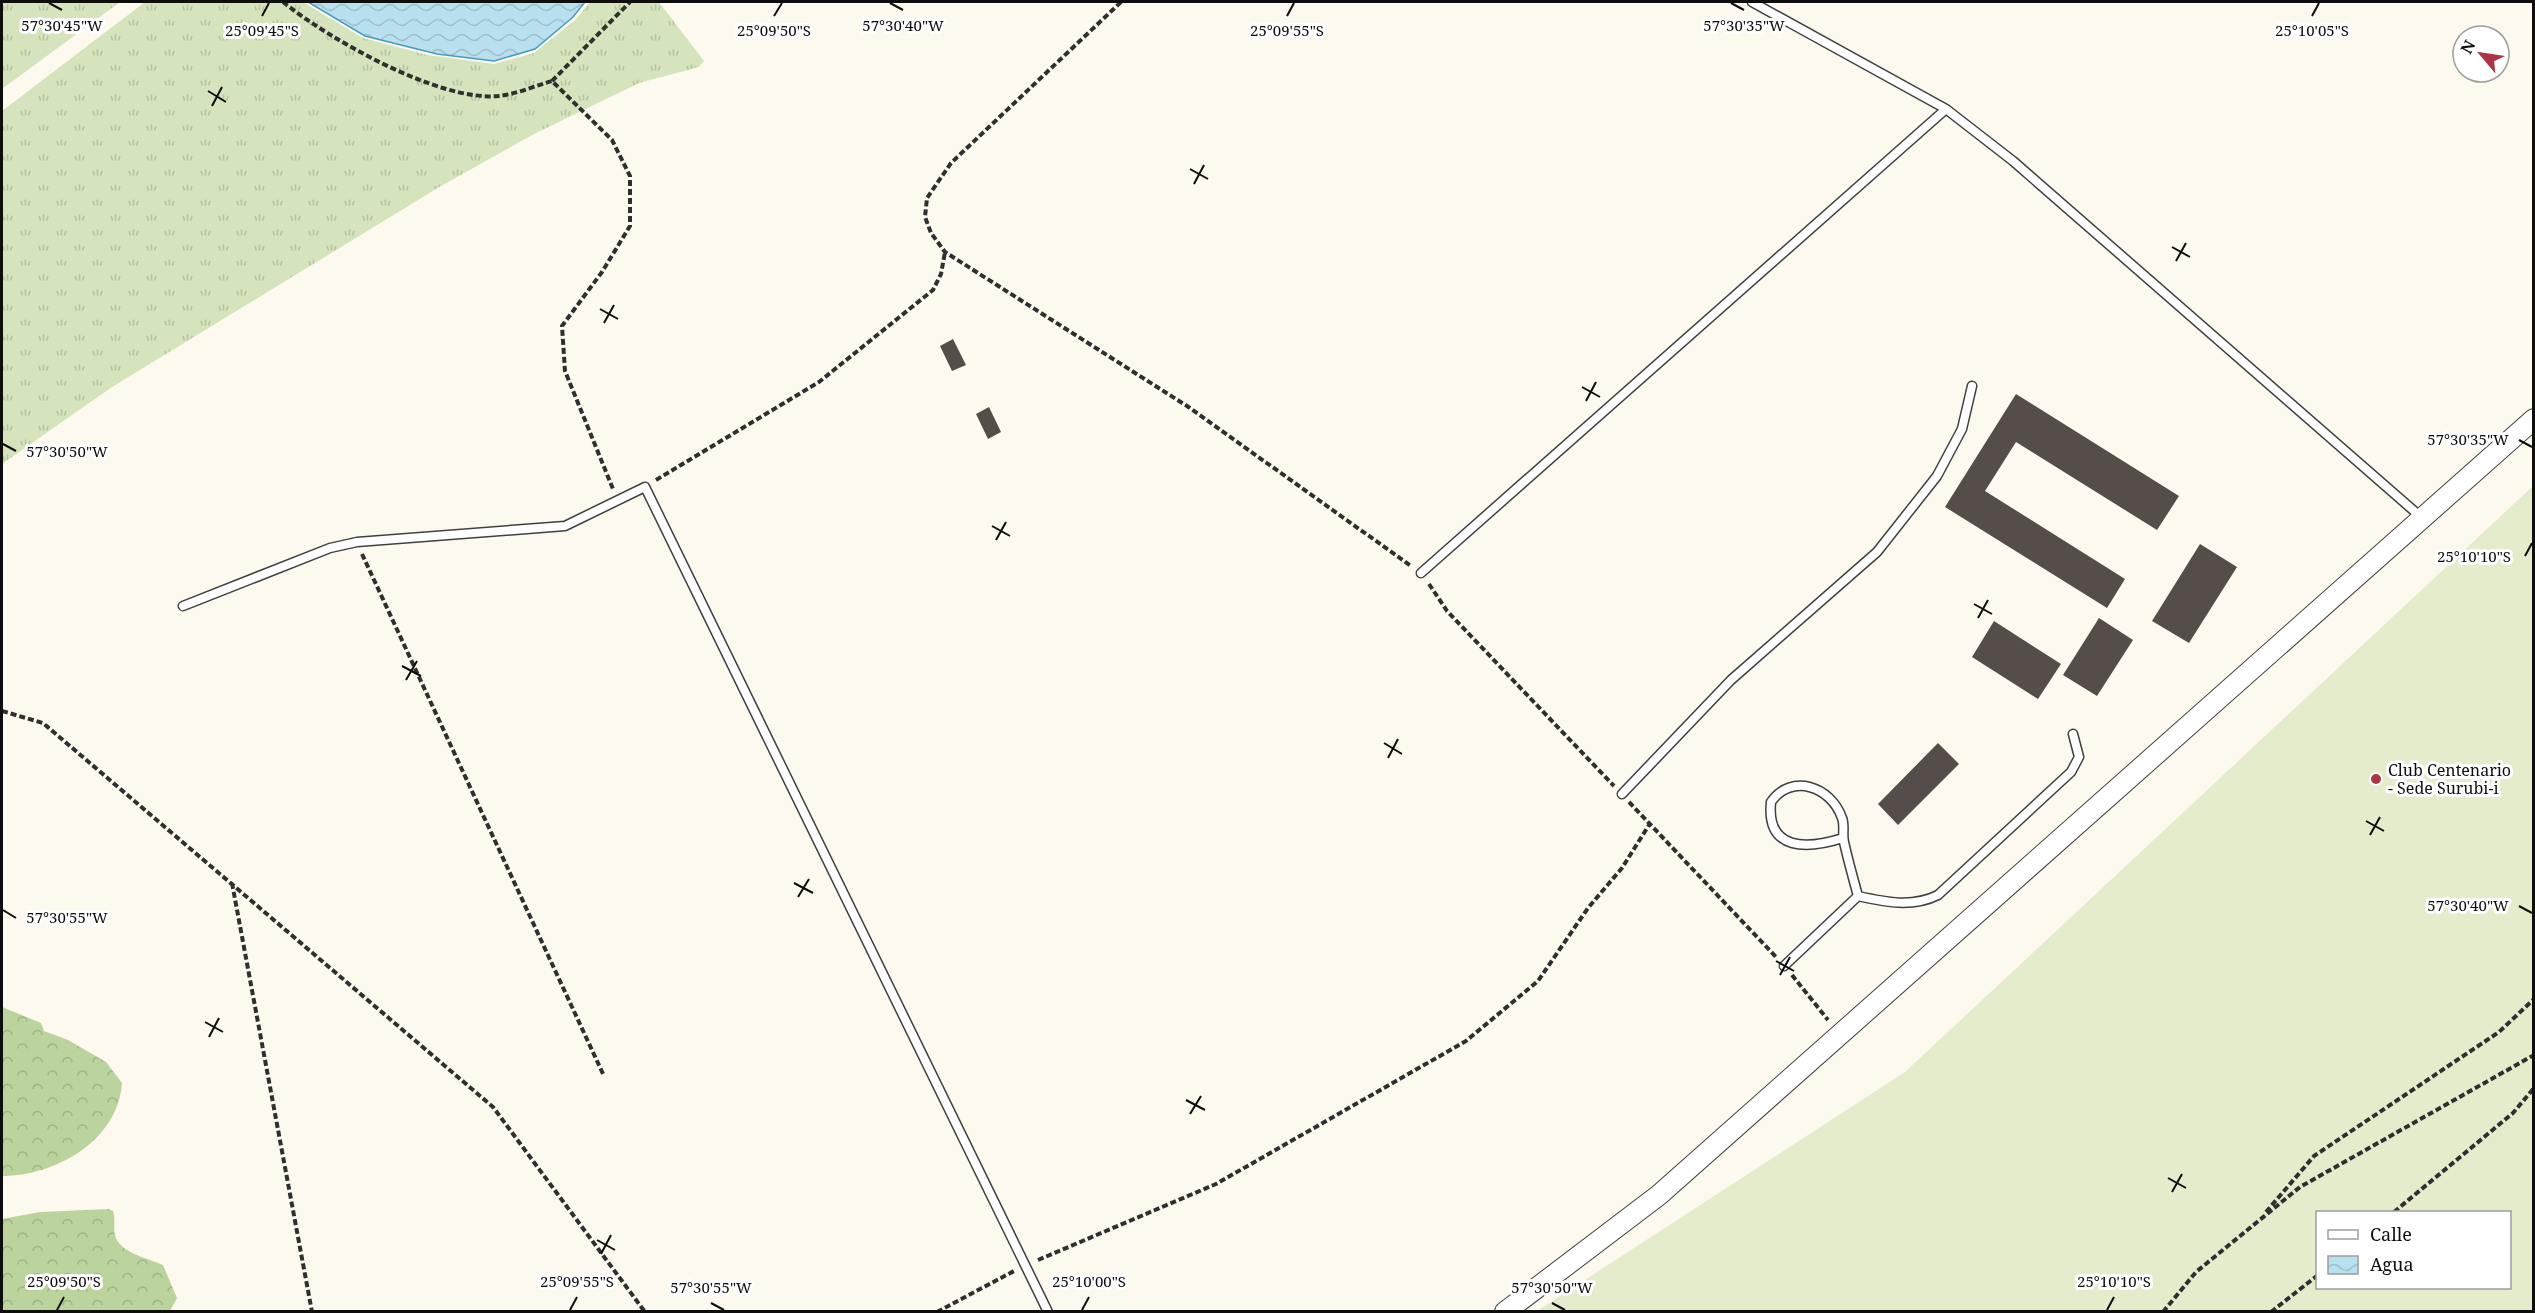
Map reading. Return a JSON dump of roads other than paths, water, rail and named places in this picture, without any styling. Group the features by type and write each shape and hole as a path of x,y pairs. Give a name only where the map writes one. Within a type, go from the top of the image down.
{"street":[{"path":"1505,1311 1659,1196 2534,419"}],"lane":[{"path":"1752,2 1946,109 2013,161 2421,518"},
{"path":"1421,573 1946,109"},
{"path":"1622,794 1731,680 1877,552 1937,476 1962,429 1972,387"},
{"path":"183,606 330,548 357,542 565,526 645,487 1048,1311"},
{"path":"1858,896 1904,903 1925,901 1938,895 2071,772 2079,757 2073,734"},
{"path":"1843,838 1820,845 1801,846 1784,840 1773,827 1770,813 1771,802 1778,792 1789,786 1802,784 1821,792 1843,819 1843,838 1858,896"},
{"path":"1784,966 1858,896"}],"water":[{"path":"308,2 585,2 573,17 535,49 494,61 437,54 365,36"}],"place":[{"name":"Club Centenario - Sede Surubi-i","path":"2376,779"}]}
